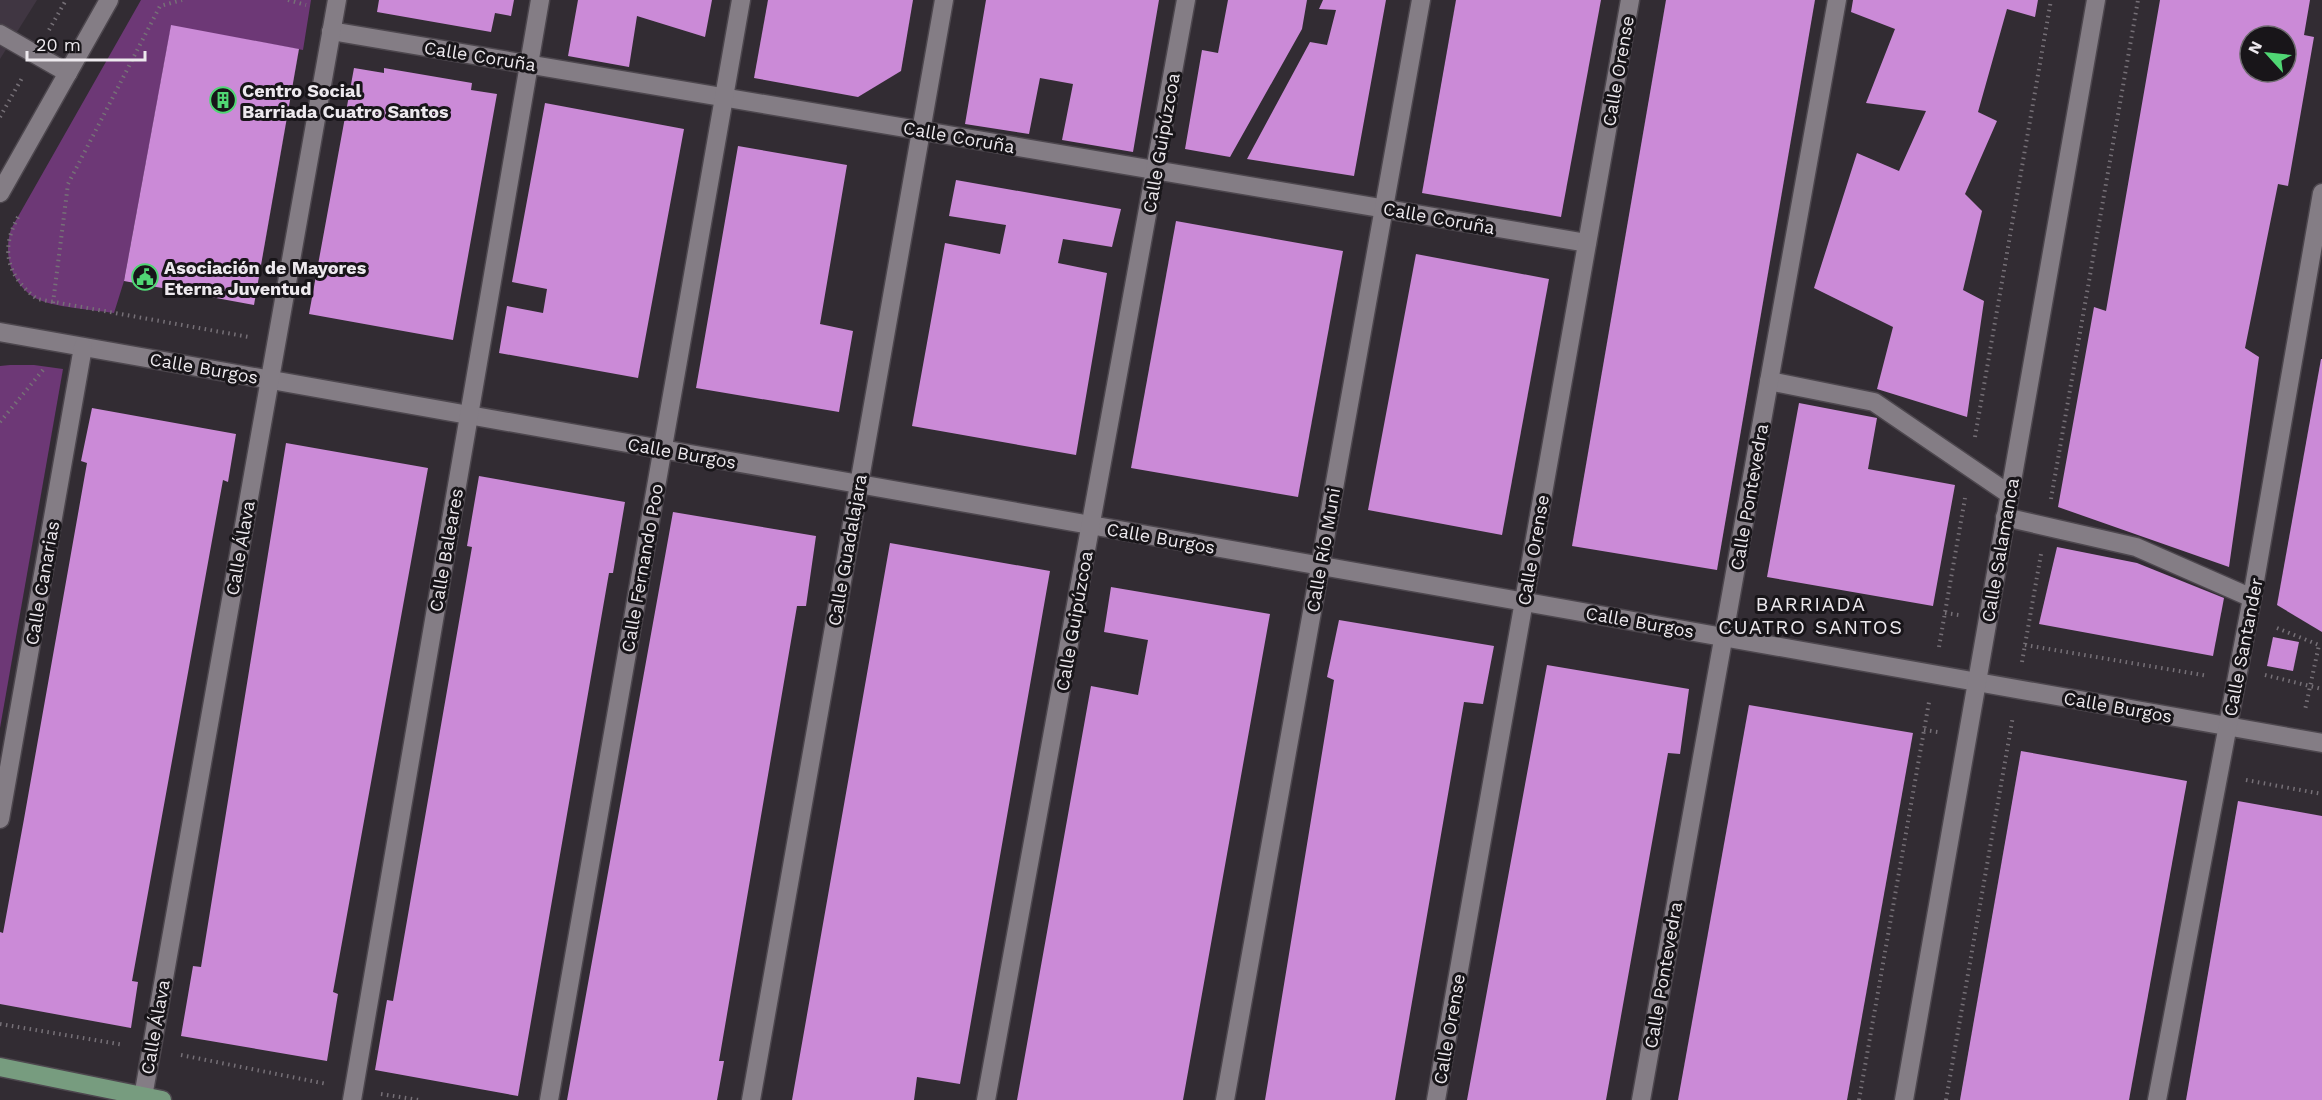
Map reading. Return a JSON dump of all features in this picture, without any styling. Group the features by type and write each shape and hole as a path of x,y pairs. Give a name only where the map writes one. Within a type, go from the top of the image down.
{"main road":[{"path":"0,1067 162,1100"}],"street":[{"path":"0,193 109,0"},
{"name":"Calle Álava","path":"145,1098 151,1050 337,0"},
{"name":"Calle Baleares","path":"353,1095 540,0"},
{"name":"Calle Fernando Poo","path":"549,1100 741,0"},
{"name":"Calle Guadalajara","path":"751,1100 944,0"},
{"name":"Calle Guipúzcoa","path":"986,1100 1186,0"},
{"name":"Calle Río Muni","path":"1225,1100 1421,0"},
{"name":"Calle Orense","path":"1436,1100 1630,0"},
{"name":"Calle Pontevedra","path":"1641,1100 1837,0"},
{"name":"Calle Salamanca","path":"1904,1100 2096,0"},
{"name":"Calle Coruña","path":"331,31 1587,243"},
{"path":"0,34 68,73"},
{"name":"Calle Santander","path":"2157,1100 2252,598 2322,193"},
{"name":"Calle Burgos","path":"0,332 2322,743"},
{"name":"Calle Canarias","path":"0,819 83,347"},
{"path":"1769,381 1874,402 2009,494"},
{"path":"2005,517 2136,547 2252,598"}],"path":[{"path":"53,303 68,184 160,6 182,0"},
{"path":"288,0 310,6"},
{"path":"1859,1100 2051,0"},
{"path":"23,208 11,228 8,255 13,275 19,284 37,298 53,303 251,338"},
{"path":"0,423 46,366"},
{"path":"2248,616 2319,645 2299,739"},
{"path":"2025,645 2216,677"},
{"path":"2310,687 2322,689"},
{"path":"2218,775 2322,794"},
{"path":"0,1024 151,1050 353,1095 419,1100"}],"shaded area":[{"path":"0,0 37,0 0,59"},
{"path":"141,0 311,0 303,50 171,26 124,281 114,313 42,301 20,285 11,268 8,249 11,229"},
{"path":"34,365 63,369 0,728 0,366"}],"building":[{"path":"379,0 514,0 511,16 495,13 491,32 377,12"},
{"path":"578,0 712,0 705,37 637,16 629,67 568,56"},
{"path":"768,0 913,0 901,71 858,97 754,78"},
{"path":"986,0 1159,0 1133,152 1062,140 1073,84 1040,78 1029,134 965,124"},
{"path":"1228,0 1307,0 1302,29 1230,157 1185,149 1202,50 1218,53"},
{"path":"1323,0 1386,0 1354,176 1247,159 1310,42 1327,45 1336,10 1319,9"},
{"path":"1456,0 1601,0 1561,217 1422,193"},
{"path":"1666,0 1815,0 1717,570 1572,546"},
{"path":"1853,0 2038,0 2035,17 2007,9 1978,112 1997,121 1965,194 1982,211 1963,290 1984,301 1967,417 1877,389 1893,327 1814,288 1857,153 1899,171 1926,111 1866,103 1895,29 1851,12"},
{"path":"2160,0 2310,0 2304,35 2314,37 2288,186 2278,184 2245,348 2259,357 2229,567 2058,507 2094,307 2106,311"},
{"path":"171,25 299,49 254,305 124,281"},
{"path":"354,68 384,73 384,68 472,83 471,90 497,94 453,340 309,314"},
{"path":"545,103 684,129 638,378 499,353 507,306 543,313 547,289 512,282"},
{"path":"738,146 847,165 820,324 853,331 839,412 696,388"},
{"path":"956,180 1121,209 1112,247 1063,239 1058,263 1107,273 1076,455 912,426 945,243 1000,254 1006,225 949,216"},
{"path":"1176,221 1343,251 1298,497 1131,468"},
{"path":"1416,254 1549,279 1502,535 1368,510"},
{"path":"2322,359 2322,632 2277,605"},
{"path":"1799,403 1877,418 1868,469 1955,485 1933,606 1767,577"},
{"path":"92,408 236,434 228,482 223,480 132,981 138,982 131,1028 0,1004 0,932 3,933 87,463 81,461"},
{"path":"286,443 428,468 333,992 338,994 327,1061 181,1036 193,966 201,967"},
{"path":"479,476 625,502 613,573 609,573 518,1096 375,1070 387,1000 393,1001 472,547 467,546"},
{"path":"673,512 816,536 806,606 797,606 719,1061 724,1061 717,1100 567,1100"},
{"path":"890,543 1050,571 960,1084 917,1077 914,1100 792,1100"},
{"path":"2057,547 2137,563 2224,598 2213,656 2039,624"},
{"path":"1111,587 1270,614 1183,1100 1017,1100 1091,686 1138,695 1148,640 1104,632"},
{"path":"1339,620 1494,646 1483,704 1464,702 1395,1100 1265,1100 1334,680 1327,677"},
{"path":"2273,637 2299,642 2293,671 2267,666"},
{"path":"1547,665 1689,689 1680,754 1668,753 1606,1100 1467,1100"},
{"path":"1749,705 1913,733 1847,1100 1678,1100"},
{"path":"2021,751 2187,781 2129,1100 1960,1100"},
{"path":"2238,801 2322,816 2322,1100 2186,1100"}],"place":[{"name":"Centro Social Barriada Cuatro Santos","path":"223,100"},
{"name":"Asociación de Mayores Eterna Juventud","path":"145,277"}],"district":[{"name":"BARRIADA CUATRO SANTOS","path":"1811,616"}]}
